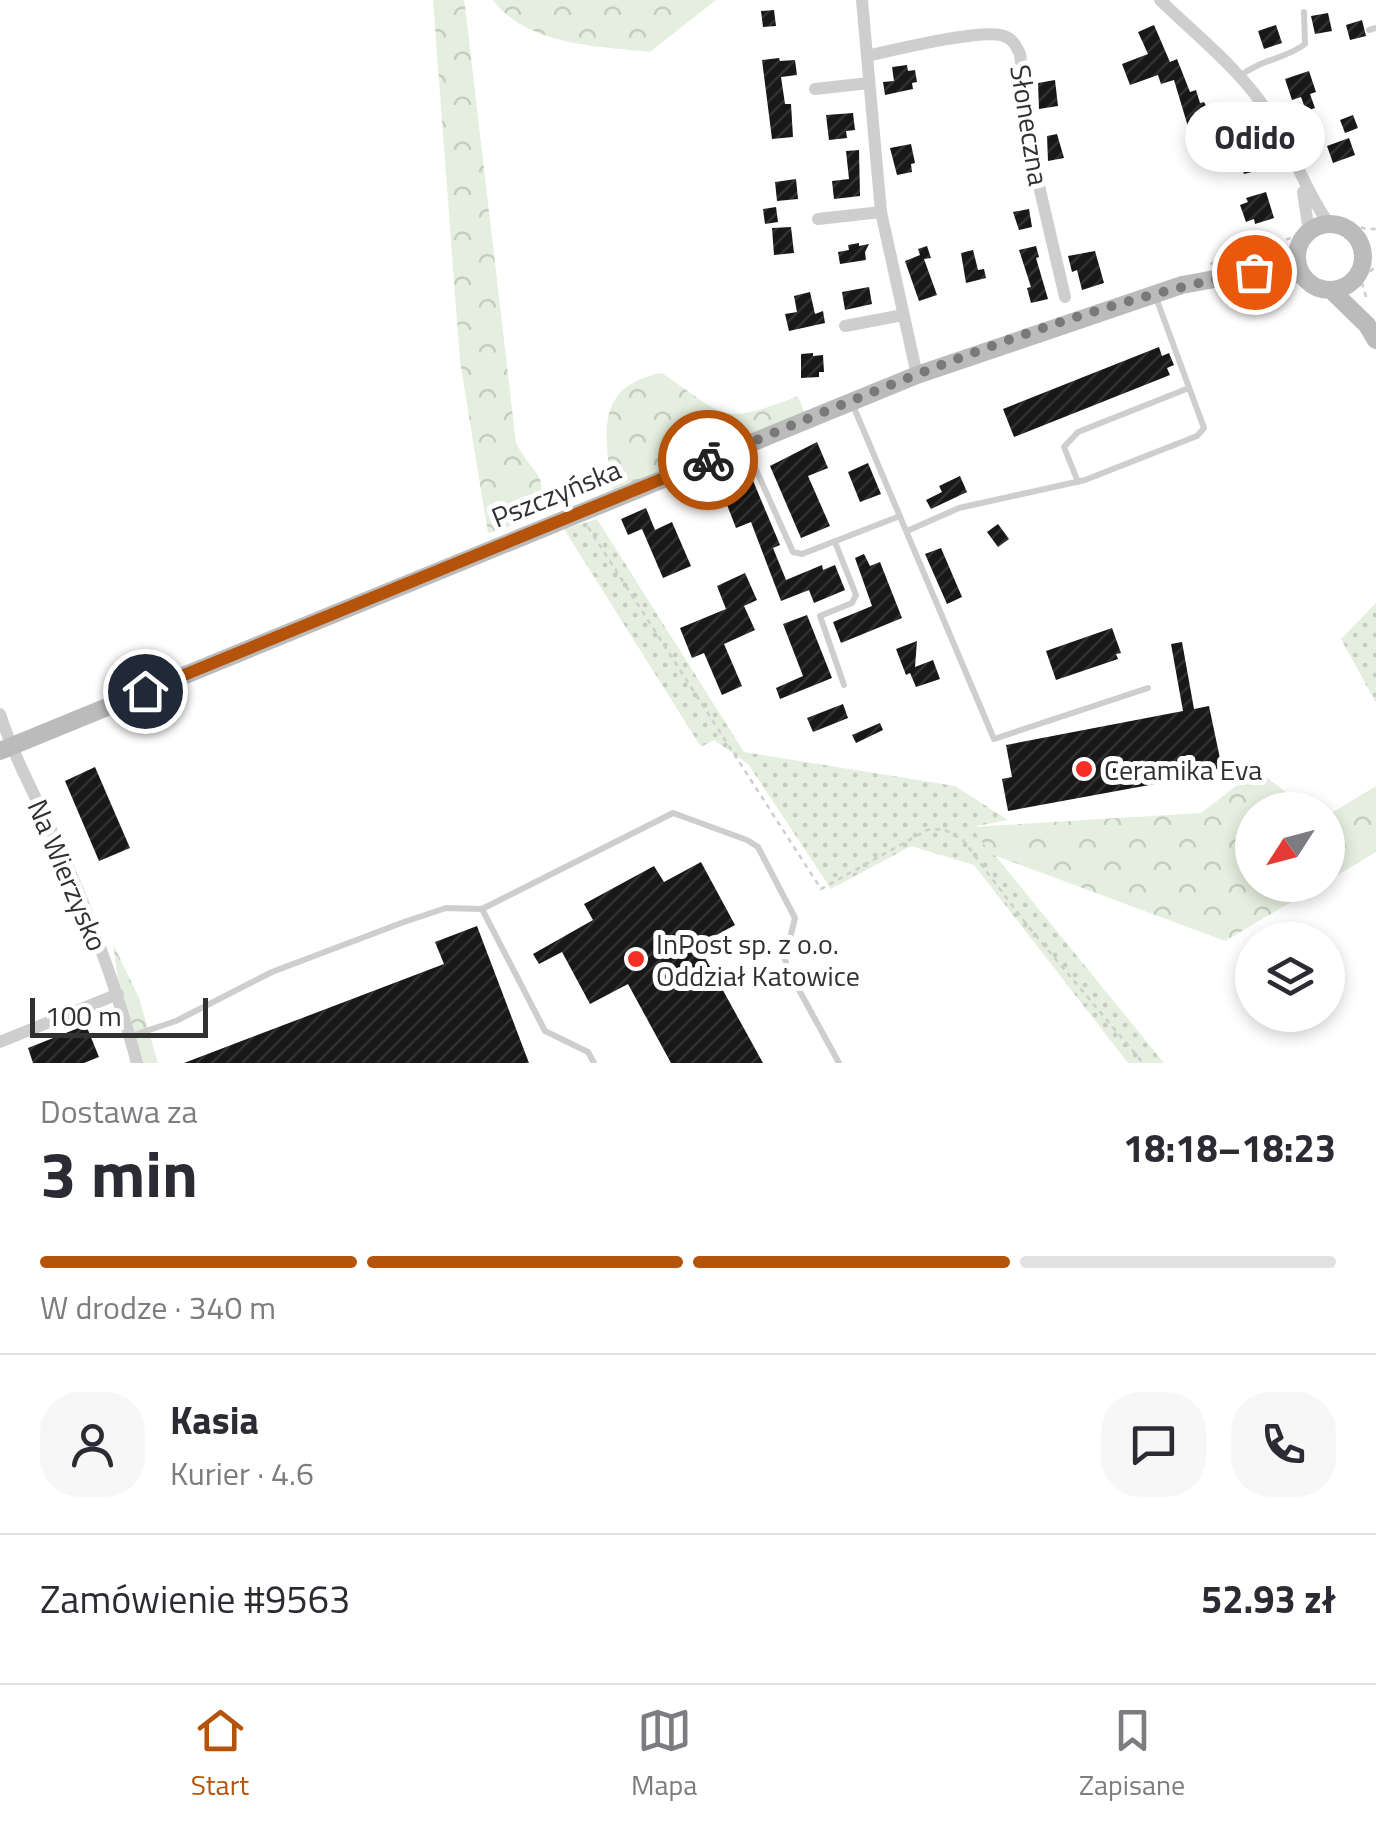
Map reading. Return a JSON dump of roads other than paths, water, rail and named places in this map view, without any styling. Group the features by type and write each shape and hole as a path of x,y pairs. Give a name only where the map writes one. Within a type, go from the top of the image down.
{"main road":[{"path":"1367,267 1349,284 1332,290 1318,288 1303,276 1297,263 1298,248 1309,232 1330,224 1347,229 1368,243 1371,332"},
{"name":"Pszczyńska","path":"1254,272 1298,248"},
{"name":"Pszczyńska","path":"5,748 917,375 1182,285 1254,272 1292,272 1303,276"},
{"path":"1332,290 1371,332"}],"street":[{"path":"862,0 881,212 917,375"},
{"path":"1160,0 1240,77 1268,111 1285,140 1300,180 1309,232"},
{"name":"Słoneczna","path":"867,56 951,39 1001,34 1014,41 1020,54 1032,156 1066,297"},
{"path":"815,90 868,83"},
{"path":"1300,180 1330,224"},
{"path":"818,219 881,212"},
{"path":"845,326 902,315"},
{"name":"Na Wierzysko","path":"0,714 5,748 60,848 118,994 136,1063"},
{"path":"0,1042 118,994"}],"lane":[{"path":"1240,77 1256,64 1305,44 1304,12"},
{"path":"906,532 959,508 1078,482 1197,436 1204,428 1155,294"},
{"path":"1078,482 1064,447 1068,439 1189,388"},
{"path":"851,402 994,739 1148,688"},
{"path":"753,463 792,552 802,554 900,516"},
{"path":"835,542 856,595 852,603 820,616 844,684"},
{"path":"130,1037 176,1021 272,972 404,922 446,908 482,910 673,814 747,840 758,848 795,918 785,959 788,968 839,1063"},
{"path":"482,910 545,1031 588,1052 594,1063"}],"place":[{"name":"Odido","path":"1254,272"},
{"name":"Ceramika Eva","path":"1084,769"},
{"name":"InPost sp. z o.o. Oddział Katowice","path":"636,959"}]}
